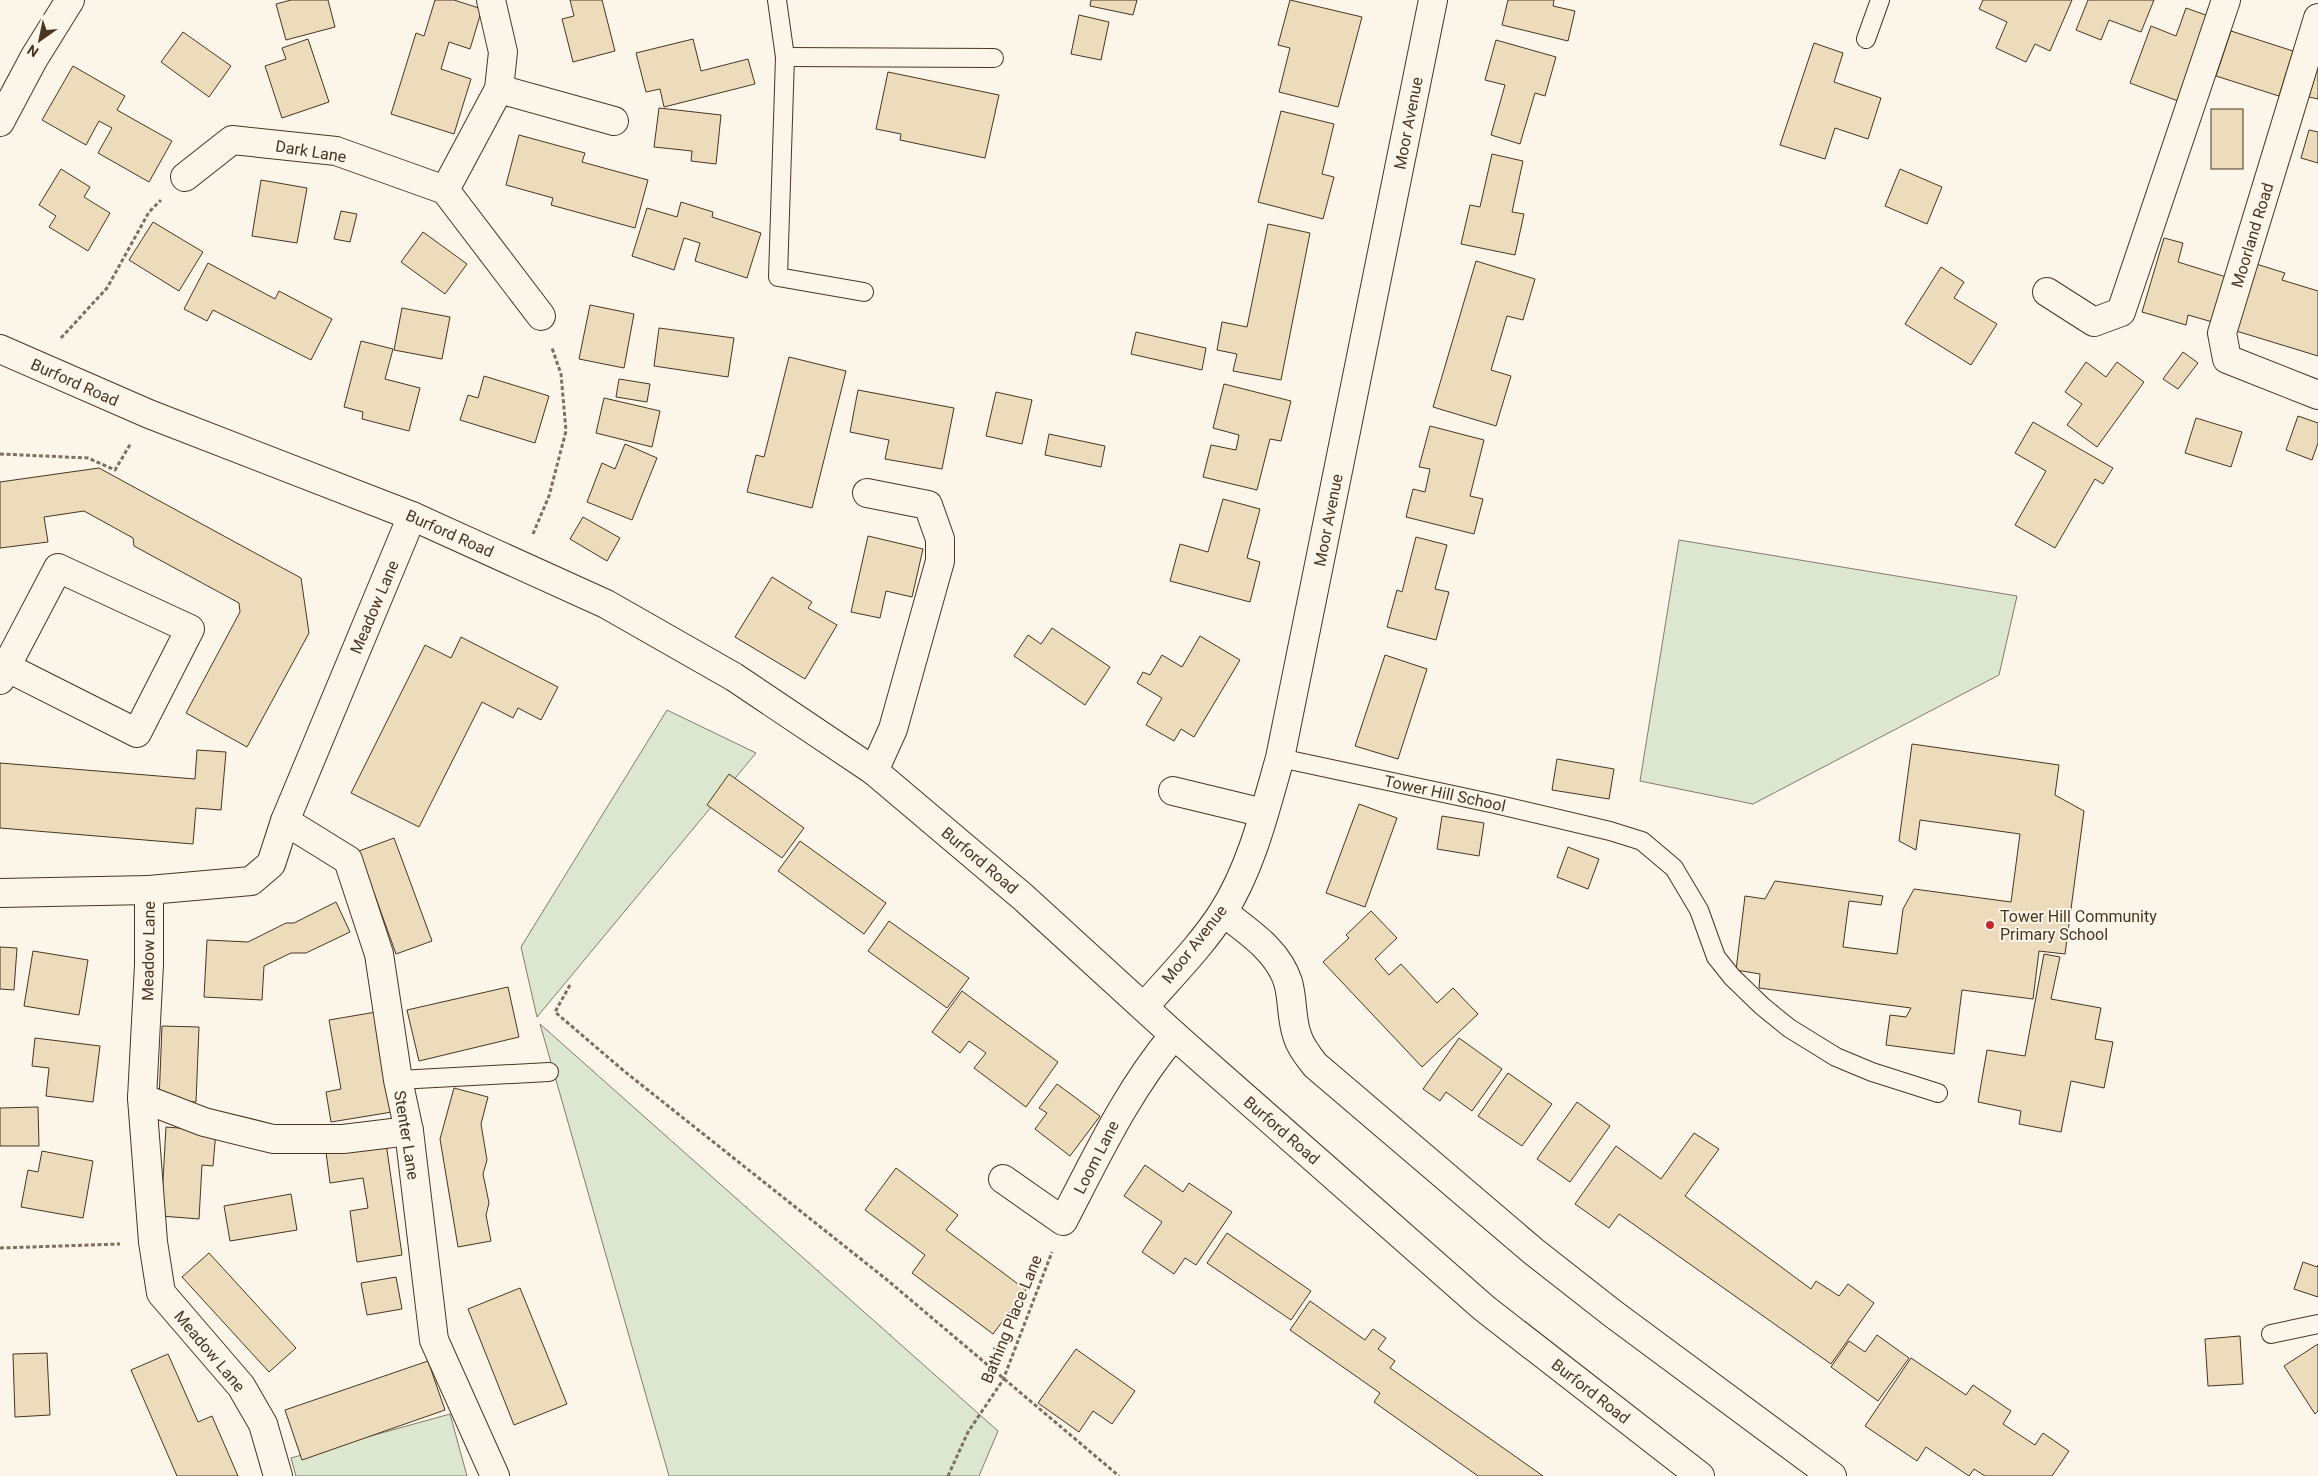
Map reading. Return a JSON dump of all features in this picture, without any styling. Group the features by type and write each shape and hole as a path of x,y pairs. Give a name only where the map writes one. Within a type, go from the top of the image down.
{"street":[{"path":"0,122 34,58 70,0"},
{"path":"491,0 503,52 499,89 445,190 541,316"},
{"name":"Moor Avenue","path":"1144,1006 1196,947 1223,912 1249,856 1280,758 1433,0"},
{"path":"2047,292 2094,322 2121,312 2226,0"},
{"name":"Moorland Road","path":"2318,18 2222,333 2227,359 2318,395"},
{"path":"499,89 614,121"},
{"name":"Dark Lane","path":"185,177 232,140 336,151 445,190"},
{"name":"Burford Road","path":"0,349 148,414 412,516 521,564 606,604 734,677 874,771 1023,897 1174,1035 1484,1308 1700,1476"},
{"path":"867,493 928,505 940,539 940,561 893,728 874,771"},
{"name":"Meadow Lane","path":"278,1476 263,1424 241,1386 161,1293 153,1242 142,1098 149,965 149,890 251,881 270,864 285,821 412,516"},
{"path":"58,568 190,629 137,733 3,674 58,568"},
{"path":"1173,791 1264,813"},
{"name":"Stenter Lane","path":"285,821 348,860 379,954 398,1080 409,1131 434,1340 495,1476"},
{"path":"0,893 149,890"},
{"path":"1223,912 1265,946 1279,963 1288,982 1296,1035 1304,1051 1315,1065 1533,1251 1612,1314 1832,1476"},
{"name":"Loom Lane","path":"1063,1221 1118,1115 1149,1064 1174,1035"},
{"path":"142,1098 204,1122 273,1138 343,1139 409,1131"},
{"path":"1003,1179 1063,1221"}],"lane":[{"path":"777,0 785,57 778,278 864,292"},
{"path":"1866,39 1880,0"},
{"path":"785,57 994,58"},
{"name":"Tower Hill School","path":"1280,758 1495,804 1610,831 1642,842 1674,868 1699,910 1716,957 1732,977 1789,1028 1836,1057 1872,1072 1938,1093"},
{"path":"398,1080 549,1072"},
{"path":"2271,1334 2318,1324"}],"path":[{"path":"35,365 107,288 149,212 185,177"},
{"path":"521,564 549,496 566,431 562,374 541,316"},
{"path":"0,454 88,458 115,470 148,414"},
{"path":"570,985 555,1012 624,1071 886,1279 1003,1380 1119,1476"},
{"name":"Bathing Place Lane","path":"948,1476 968,1432 1003,1380 1063,1221"},
{"path":"0,1248 153,1242"}],"green space":[{"path":"1679,540 2017,596 1999,675 1753,804 1640,781"},
{"path":"667,710 756,753 537,1017 521,947"},
{"path":"540,1024 998,1431 979,1476 669,1476"},
{"path":"450,1414 467,1476 296,1476 291,1458"}],"building":[{"path":"291,0 328,0 335,27 286,40 276,4"},
{"path":"435,0 454,0 482,9 470,49 449,42 441,69 471,79 454,134 391,114 416,33 424,36"},
{"path":"570,0 602,0 615,51 573,62 562,19 574,16"},
{"path":"1091,0 1137,0 1133,15 1090,6"},
{"path":"1290,0 1362,17 1338,107 1279,92 1290,48 1278,45"},
{"path":"1508,0 1554,0 1553,6 1575,11 1568,41 1502,25"},
{"path":"1983,0 2072,0 2050,51 2035,44 2026,62 1996,48 2007,22 1979,9"},
{"path":"2088,0 2154,0 2141,32 2109,20 2101,40 2076,30"},
{"path":"2186,8 2217,19 2186,104 2130,83 2151,26 2176,36"},
{"path":"1079,15 1109,22 1101,60 1071,54"},
{"path":"2231,31 2293,51 2279,96 2216,76"},
{"path":"183,32 231,66 209,97 161,62"},
{"path":"308,39 329,102 282,118 265,66 286,59 282,48"},
{"path":"693,39 701,71 748,59 755,84 664,107 660,89 646,92 636,53"},
{"path":"1496,40 1556,57 1545,96 1535,93 1520,144 1491,135 1505,85 1485,80"},
{"path":"1814,43 1843,53 1834,82 1881,98 1868,139 1835,128 1825,159 1780,145"},
{"path":"73,66 125,96 117,110 172,141 149,182 98,153 112,128 99,121 86,145 42,120"},
{"path":"2318,68 2318,99 2309,97"},
{"path":"888,72 999,95 985,158 900,140 901,134 876,129"},
{"path":"659,108 721,115 716,164 691,161 692,151 654,147"},
{"path":"2211,109 2243,109 2243,169 2211,169"},
{"path":"1281,111 1334,124 1322,174 1334,177 1323,219 1258,202"},
{"path":"2309,130 2318,132 2318,163 2301,158"},
{"path":"519,135 585,153 582,162 648,180 635,228 551,205 553,198 506,185"},
{"path":"1492,154 1523,161 1512,212 1524,214 1515,255 1461,244 1470,205 1480,207"},
{"path":"61,169 90,187 84,197 110,213 88,251 49,227 56,216 39,205"},
{"path":"1900,169 1942,187 1927,224 1885,206"},
{"path":"261,180 307,188 297,243 252,236"},
{"path":"681,202 713,212 712,217 761,233 747,278 695,261 700,243 684,238 674,270 632,256 647,208 677,217"},
{"path":"341,211 357,214 350,242 334,239"},
{"path":"153,222 203,252 179,291 129,260"},
{"path":"1268,224 1310,233 1281,380 1233,371 1237,354 1217,350 1222,322 1247,327"},
{"path":"423,232 467,264 445,294 401,262"},
{"path":"2164,238 2183,243 2178,262 2236,280 2223,325 2188,315 2186,325 2142,312"},
{"path":"1476,261 1535,279 1523,320 1507,316 1491,370 1511,376 1496,426 1433,407"},
{"path":"208,263 275,299 279,291 332,319 311,360 213,310 207,321 184,309"},
{"path":"2253,263 2285,273 2282,280 2318,291 2318,356 2233,330"},
{"path":"1941,267 1964,282 1954,298 1997,324 1971,365 1905,324"},
{"path":"590,305 634,314 624,368 579,359"},
{"path":"402,308 450,317 442,359 394,350"},
{"path":"659,328 734,338 728,377 654,366"},
{"path":"1136,332 1206,348 1202,370 1131,354"},
{"path":"361,341 393,349 385,379 420,388 409,431 362,419 363,412 344,407"},
{"path":"2183,352 2198,363 2178,389 2163,379"},
{"path":"789,357 846,371 812,508 747,492 756,455 764,457"},
{"path":"2086,362 2106,377 2117,362 2144,382 2097,447 2067,425 2082,404 2065,392"},
{"path":"484,376 549,396 535,443 460,420 468,395 478,398"},
{"path":"619,379 650,384 647,402 616,397"},
{"path":"1224,384 1291,401 1281,441 1270,439 1257,490 1203,477 1211,445 1236,450 1239,435 1213,428"},
{"path":"858,390 954,408 942,469 885,459 889,440 850,432"},
{"path":"996,392 1032,400 1022,444 986,436"},
{"path":"604,398 660,411 652,447 596,433"},
{"path":"2298,416 2318,423 2318,443 2312,460 2286,450"},
{"path":"2196,418 2242,432 2231,467 2185,453"},
{"path":"2033,422 2113,468 2103,484 2095,479 2055,548 2015,525 2046,471 2015,453"},
{"path":"1430,426 1484,440 1470,496 1483,499 1474,534 1406,517 1413,489 1425,492 1430,469 1419,467"},
{"path":"1049,434 1105,446 1101,467 1045,455"},
{"path":"625,444 657,458 632,520 587,502 602,463 615,469"},
{"path":"99,468 301,578 309,633 247,747 186,713 240,612 239,603 134,546 133,538 84,511 44,517 48,542 0,548 0,482"},
{"path":"1223,499 1260,509 1247,558 1260,562 1250,602 1170,581 1180,544 1208,552"},
{"path":"583,517 620,538 607,561 570,539"},
{"path":"868,536 923,549 912,597 886,591 880,618 851,612"},
{"path":"1416,537 1447,545 1435,589 1449,592 1436,640 1387,627 1397,590 1402,592"},
{"path":"772,577 812,602 808,608 837,625 805,679 735,637"},
{"path":"1052,628 1110,667 1085,705 1014,656 1028,635 1041,644"},
{"path":"1200,636 1240,660 1194,737 1181,729 1174,741 1146,725 1162,698 1137,683 1143,672 1150,675 1162,655 1182,667"},
{"path":"461,637 558,687 541,720 518,708 513,718 482,702 419,827 351,793 425,645 451,658"},
{"path":"1385,655 1427,669 1398,759 1355,746"},
{"path":"1912,744 2059,765 2055,795 2084,811 2065,954 2039,951 2033,999 1962,990 1954,1054 1886,1045 1890,1015 1906,1017 1911,1008 1759,988 1760,974 1736,970 1745,896 1765,899 1775,881 1883,896 1881,905 1849,901 1843,947 1897,954 1903,909 1914,889 2011,902 2020,834 1920,820 1916,850 1899,841"},
{"path":"197,750 226,752 221,810 196,808 193,844 0,828 0,763 195,779"},
{"path":"1557,759 1614,769 1609,799 1552,790"},
{"path":"729,774 804,828 782,858 707,805"},
{"path":"1359,804 1397,818 1365,907 1326,893"},
{"path":"1442,816 1484,823 1479,856 1437,849"},
{"path":"394,838 432,941 396,954 359,851"},
{"path":"800,841 886,903 864,934 778,871"},
{"path":"1568,847 1599,859 1588,889 1557,877"},
{"path":"336,902 350,932 306,953 291,953 264,966 262,1000 204,997 207,940 248,942 286,923 294,923"},
{"path":"1371,911 1397,938 1375,959 1389,975 1401,964 1437,1003 1453,988 1478,1014 1422,1067 1323,962 1349,938 1346,935"},
{"path":"889,921 969,978 947,1008 868,951"},
{"path":"0,947 17,948 14,990 0,989"},
{"path":"33,951 88,960 79,1015 24,1006"},
{"path":"2044,954 2060,957 2051,999 2101,1008 2095,1039 2113,1042 2104,1088 2071,1081 2061,1132 2019,1124 2021,1111 1978,1102 1987,1050 2025,1056"},
{"path":"508,987 519,1037 419,1061 407,1010"},
{"path":"962,991 1058,1062 1026,1107 974,1068 986,1053 969,1041 960,1053 932,1032"},
{"path":"376,1012 392,1112 331,1122 326,1092 341,1089 329,1020"},
{"path":"162,1026 199,1027 196,1102 159,1101"},
{"path":"35,1038 100,1046 93,1102 46,1096 49,1068 32,1066"},
{"path":"1459,1038 1502,1069 1472,1111 1446,1092 1440,1101 1423,1089"},
{"path":"1508,1073 1552,1104 1522,1146 1478,1116"},
{"path":"1057,1084 1100,1116 1070,1156 1035,1129 1047,1113 1039,1108"},
{"path":"454,1088 488,1097 481,1124 487,1160 483,1174 489,1203 486,1215 491,1241 458,1247 440,1139"},
{"path":"1577,1102 1610,1126 1570,1182 1537,1159"},
{"path":"38,1107 39,1146 0,1146 0,1108"},
{"path":"166,1127 216,1131 213,1166 202,1165 199,1219 161,1216"},
{"path":"1694,1133 1719,1149 1685,1196 1811,1289 1816,1281 1839,1296 1848,1284 1874,1303 1831,1364 1619,1214 1609,1228 1575,1204 1616,1146 1661,1179"},
{"path":"386,1143 402,1255 357,1262 350,1211 368,1208 363,1178 330,1183 326,1152"},
{"path":"42,1151 93,1161 83,1218 21,1207 28,1170 38,1172"},
{"path":"1145,1165 1183,1192 1189,1183 1232,1212 1196,1265 1185,1258 1174,1274 1142,1252 1162,1222 1124,1196"},
{"path":"896,1168 958,1215 946,1230 1026,1290 993,1334 912,1273 925,1255 865,1210"},
{"path":"291,1194 297,1230 230,1241 224,1206"},
{"path":"1227,1233 1311,1291 1291,1320 1207,1263"},
{"path":"209,1253 296,1348 269,1372 182,1277"},
{"path":"2303,1262 2317,1267 2318,1265 2318,1297 2294,1289"},
{"path":"396,1277 402,1309 367,1315 361,1283"},
{"path":"520,1288 567,1404 514,1425 468,1309"},
{"path":"1310,1301 1365,1340 1373,1329 1386,1338 1378,1349 1395,1361 1390,1368 1543,1476 1478,1476 1374,1402 1380,1393 1290,1330"},
{"path":"1877,1335 1909,1358 1878,1401 1831,1367 1849,1341 1865,1352"},
{"path":"2240,1336 2243,1384 2208,1386 2205,1339"},
{"path":"2318,1344 2318,1411 2315,1414 2284,1366"},
{"path":"1076,1349 1135,1391 1112,1424 1093,1411 1079,1432 1038,1403"},
{"path":"47,1353 50,1415 15,1417 13,1354"},
{"path":"168,1354 198,1422 212,1416 238,1476 177,1476 131,1370"},
{"path":"1911,1358 1966,1395 1973,1385 2011,1411 2003,1424 2035,1445 2043,1433 2069,1451 2052,1476 1985,1476 1974,1469 1969,1476 1926,1447 1917,1461 1865,1426"},
{"path":"428,1361 445,1410 302,1460 285,1410"}],"place":[{"name":"Tower Hill Community Primary School","path":"1990,925"}]}
